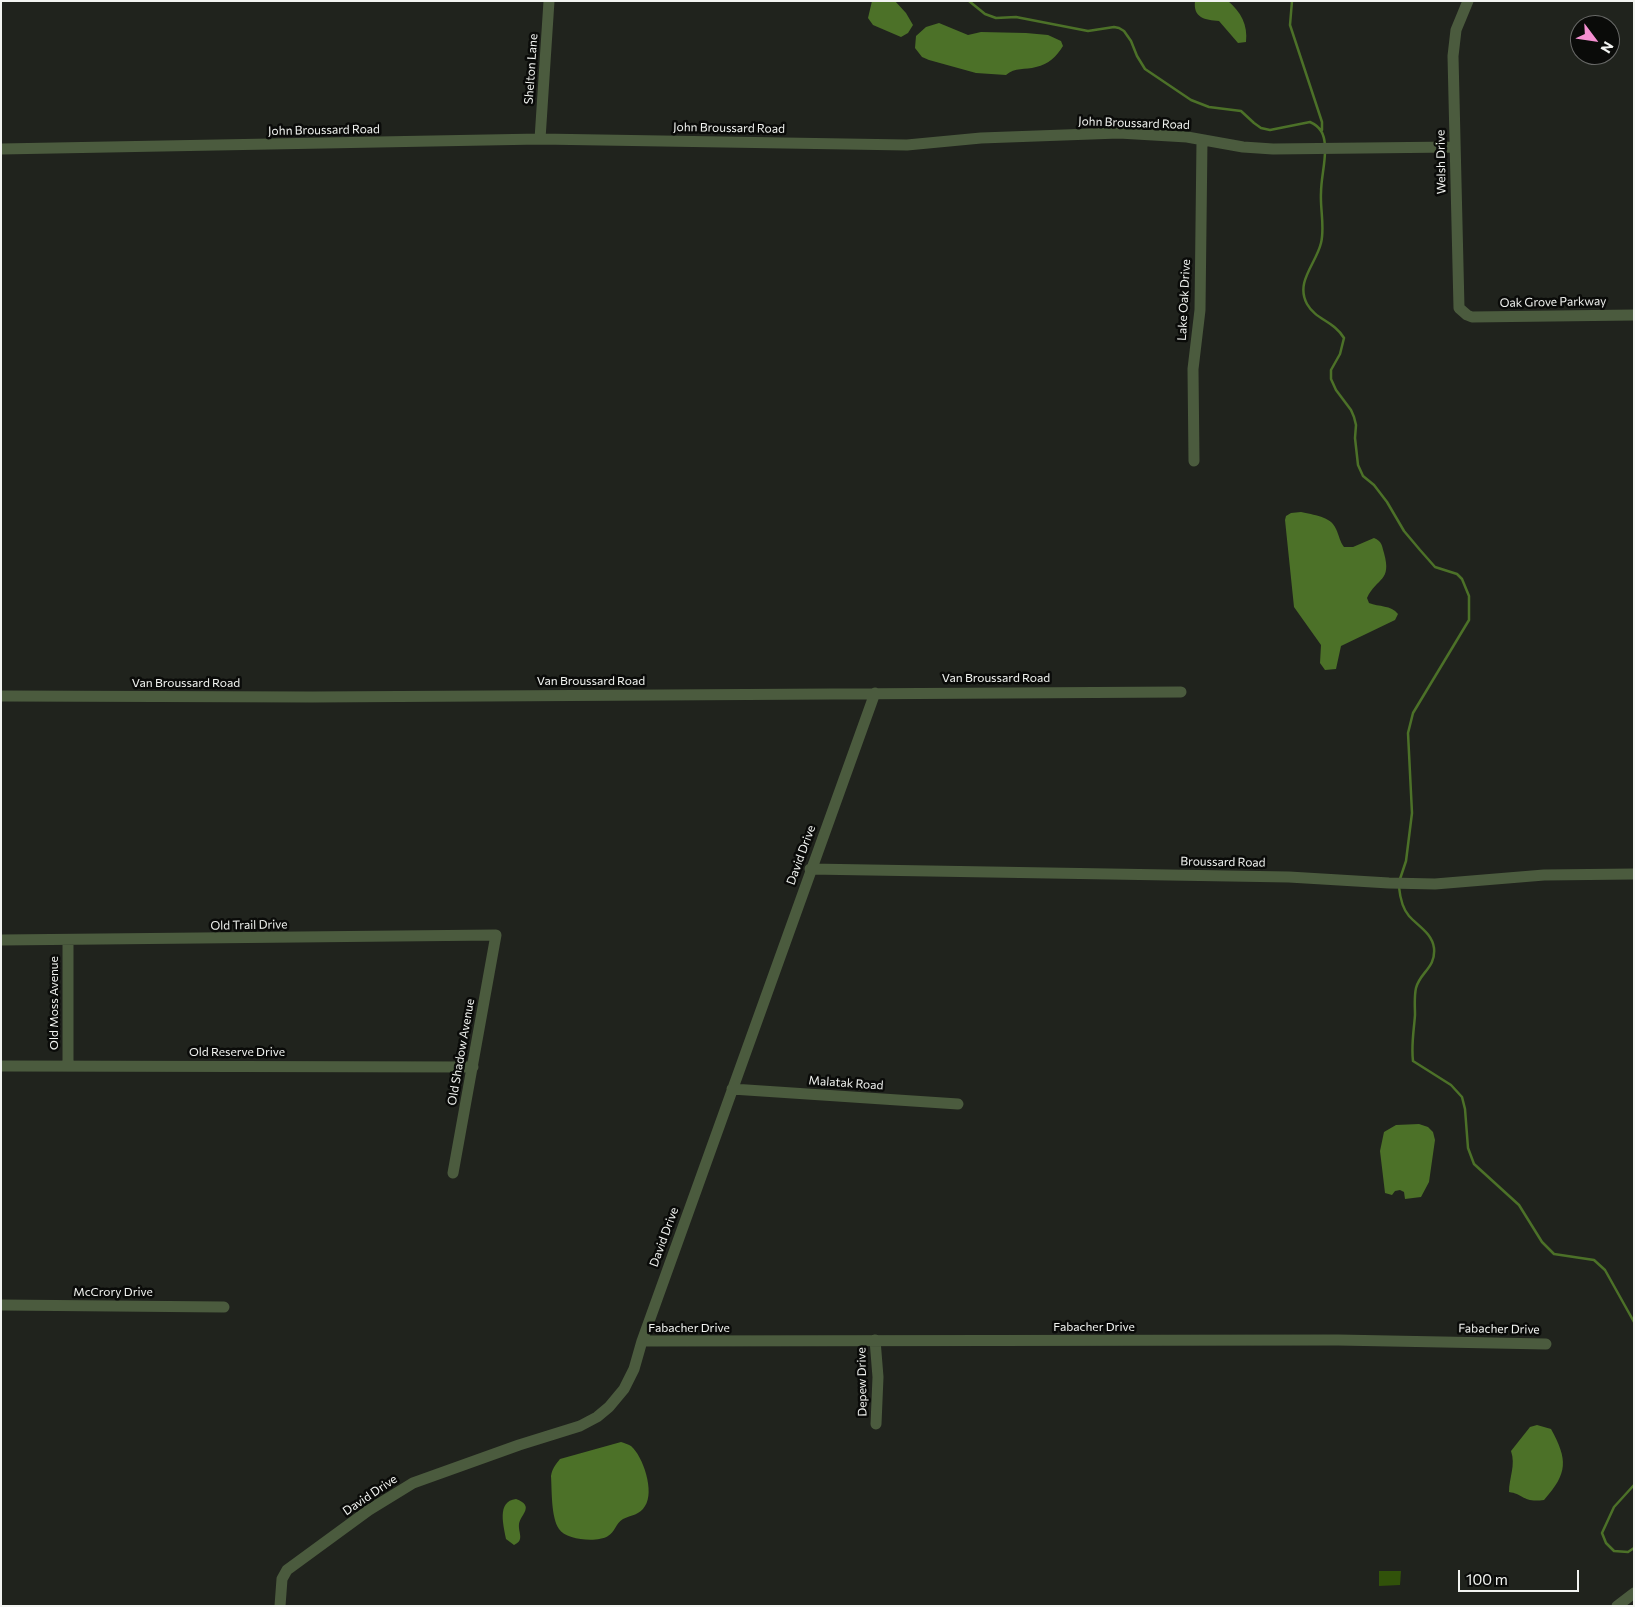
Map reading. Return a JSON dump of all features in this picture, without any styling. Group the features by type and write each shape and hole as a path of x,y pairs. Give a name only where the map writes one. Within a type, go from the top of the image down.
{"street":[{"name":"Shelton Lane","path":"540,139 549,1"},
{"name":"Welsh Drive","path":"1468,1 1458,22 1453,45 1454,147 1458,303 1462,312 1472,316"},
{"name":"John Broussard Road","path":"1,149 540,139 908,145 981,138 1119,133 1169,135 1243,147 1311,150 1454,147"},
{"name":"Lake Oak Drive","path":"1194,461 1193,369 1200,310 1202,140"},
{"name":"Oak Grove Parkway","path":"1472,316 1634,315"},
{"name":"Van Broussard Road","path":"1,696 312,697 1181,692"},
{"name":"David Drive","path":"280,1606 282,1579 287,1570 403,1488 511,1448 580,1426 598,1417 624,1389 634,1369 642,1341 810,869 875,693"},
{"name":"Broussard Road","path":"810,869 1289,877 1389,884 1455,883 1544,875 1634,874"},
{"name":"Old Trail Drive","path":"1,940 496,935"},
{"name":"Old Shadow Avenue","path":"453,1173 496,935"},
{"name":"Old Moss Avenue","path":"68,940 68,1066"},
{"name":"Old Reserve Drive","path":"1,1066 473,1066"},
{"name":"Malatak Road","path":"732,1089 958,1104"},
{"name":"McCrory Drive","path":"1,1305 224,1307"},
{"name":"Depew Drive","path":"875,1340 878,1377 876,1424"},
{"name":"Fabacher Drive","path":"642,1341 1338,1340 1546,1344"},
{"path":"1617,1606 1634,1593"}],"shaded area":[{"path":"872,1 895,1 906,13 913,25 908,33 901,37 873,25 868,18"},
{"path":"1195,1 1228,1 1243,19 1246,30 1246,42 1238,43 1219,21 1205,19 1198,15"},
{"path":"939,23 968,35 981,32 1048,35 1061,41 1063,46 1052,60 1041,66 1009,72 1006,75 976,73 929,60 922,57 915,48 916,36 926,27"},
{"path":"1301,512 1330,521 1334,525 1344,547 1353,547 1374,538 1379,541 1386,562 1385,574 1367,598 1369,603 1388,608 1398,614 1395,620 1341,646 1336,669 1325,670 1320,663 1321,645 1294,607 1285,520 1286,516 1291,513"},
{"path":"1419,1124 1428,1127 1433,1132 1435,1140 1429,1182 1421,1197 1405,1199 1404,1192 1400,1190 1395,1191 1392,1195 1385,1193 1380,1151 1384,1132 1396,1125"},
{"path":"1537,1425 1551,1429 1563,1458 1563,1466 1558,1482 1544,1500 1537,1501 1509,1492 1509,1487 1513,1466 1511,1451 1530,1427"},
{"path":"621,1442 631,1446 635,1451 646,1474 649,1492 645,1506 638,1513 623,1519 608,1536 603,1538 582,1539 563,1533 556,1524 552,1504 551,1476 555,1465 560,1459"},
{"path":"516,1499 525,1504 526,1507 519,1524 520,1539 514,1545 506,1539 503,1515 506,1504"},
{"path":"1379,1571 1401,1571 1400,1585 1379,1586"}],"waterway":[{"path":"969,1 985,14 996,18 1016,17 1088,31 1119,28 1124,31 1131,41 1145,69 1191,100 1209,107 1241,111 1261,128 1270,130 1310,122 1321,131 1325,145"},
{"path":"1292,1 1290,25 1322,122 1322,130"},
{"path":"1325,151 1321,188 1322,237 1303,288 1307,304 1315,314 1340,332 1344,338 1340,354 1331,370 1331,379 1354,417 1358,465 1363,476 1374,485 1387,502 1404,531 1420,550 1435,567 1457,574 1462,579 1469,596 1469,620 1413,713 1408,733 1412,813 1406,861 1400,879"},
{"path":"1399,887 1401,898 1409,916 1428,934 1434,948 1433,960 1416,988 1412,1043 1413,1061 1451,1085 1462,1097 1465,1109 1468,1148 1474,1164 1519,1205 1542,1242 1554,1254 1594,1260 1605,1270 1634,1322"},
{"path":"1634,1485 1614,1507 1602,1533 1606,1543 1614,1551 1628,1552 1634,1548"}]}
